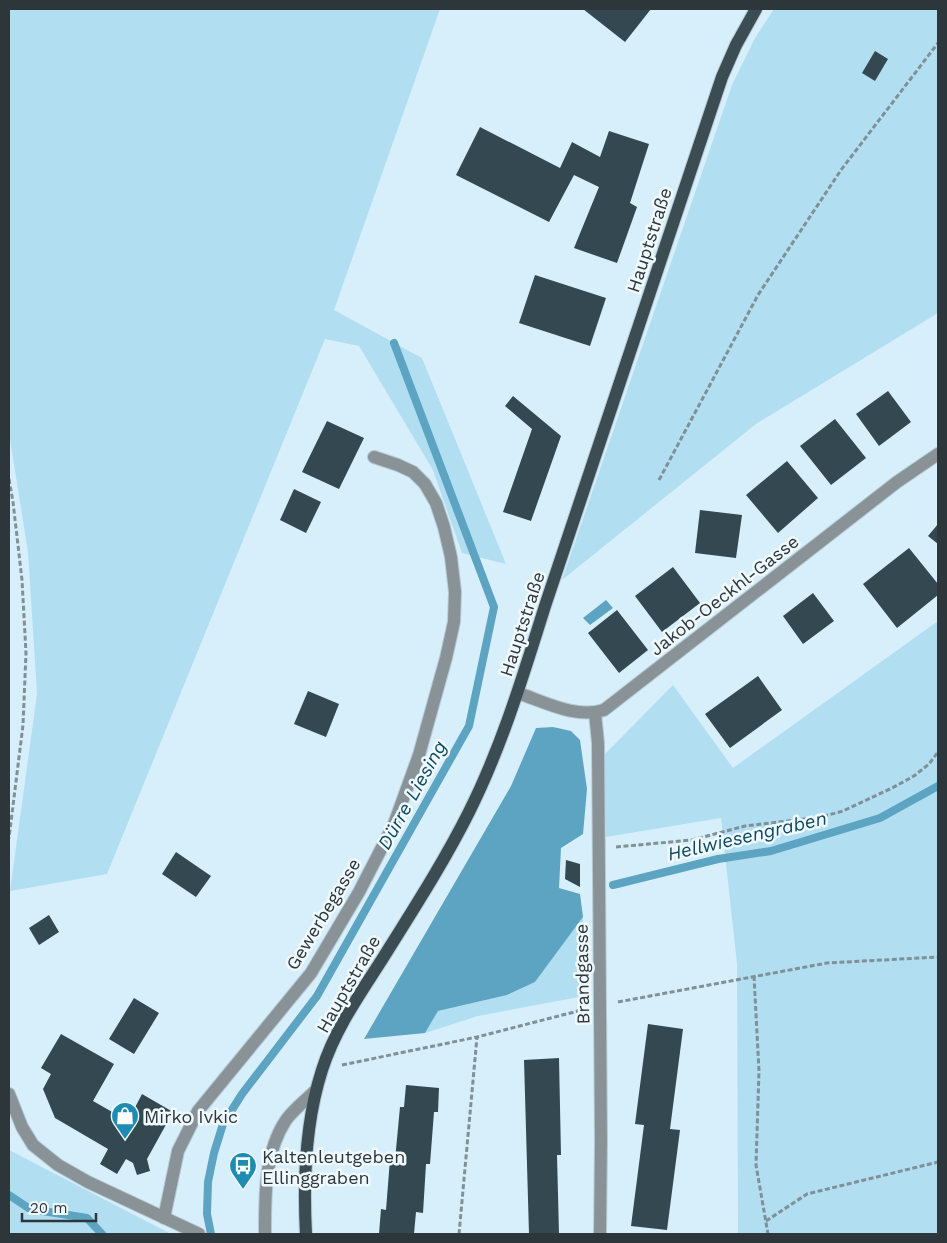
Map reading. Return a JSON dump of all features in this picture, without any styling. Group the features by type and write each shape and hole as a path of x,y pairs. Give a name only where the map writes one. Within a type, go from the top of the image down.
{"main road":[{"name":"Hauptstraße","path":"306,1234 304,1182 309,1124 322,1069 348,1012 434,875 469,812 497,750 518,693 722,77 736,45 756,9"}],"street":[{"name":"Jakob-Oeckhl-Gasse","path":"595,713 613,704 897,482 938,454"},
{"name":"Gewerbegasse","path":"164,1218 178,1151 198,1111 311,973 358,892 394,824 416,763 446,658 454,622 455,592 451,557 436,503 425,484 413,472 374,457"},
{"path":"518,693 574,712 595,713"},
{"name":"Brandgasse","path":"595,713 598,743 600,1234"},
{"path":"265,1234 265,1196 272,1147 286,1120 316,1090"},
{"path":"9,1094 22,1128 33,1145 58,1165 88,1182 198,1234"}],"path":[{"path":"659,480 758,294 841,170 938,43"},
{"path":"9,480 14,502 22,580 26,653 23,725 9,838"},
{"path":"598,849 692,840 745,826 821,817 843,811 914,776 929,764 938,752"},
{"path":"322,1069 477,1037 600,1006 827,962 938,957"},
{"path":"754,976 759,1071 756,1165 768,1234"},
{"path":"459,1234 477,1037"},
{"path":"766,1221 806,1194 938,1162"}],"shaded area":[{"path":"9,9 440,9 334,310 422,358 506,564 462,553 433,470 359,346 325,339 107,874 10,891 37,694 28,552 9,433"},
{"path":"774,9 938,9 938,313 756,424 562,580 732,85 755,38"},
{"path":"606,600 613,608 590,625 583,618"},
{"path":"938,621 938,1234 738,1234 737,964 721,818 606,837 604,755 673,685 733,768"},
{"path":"553,727 571,731 580,740 587,789 583,834 561,848 559,888 580,894 583,917 535,982 507,995 438,1011 425,1033 364,1039 511,786 536,728"},
{"path":"583,917 584,996 478,1016 425,1033 438,1011 507,995 535,982"},
{"path":"9,1150 171,1234 9,1234"}],"building":[{"path":"583,9 651,9 625,42"},
{"path":"875,51 888,59 875,81 862,73"},
{"path":"480,127 560,168 572,142 600,157 609,131 649,144 630,203 637,207 617,263 574,248 599,187 574,175 549,222 456,175"},
{"path":"535,275 606,298 590,346 519,323"},
{"path":"888,391 911,422 879,446 856,414"},
{"path":"513,396 561,436 531,521 503,512 532,429 505,406"},
{"path":"835,419 866,458 831,485 800,446"},
{"path":"327,421 364,438 339,489 302,472"},
{"path":"787,461 818,498 778,533 746,495"},
{"path":"294,489 321,502 306,533 280,520"},
{"path":"700,510 742,515 736,558 695,553"},
{"path":"938,524 938,544 928,536"},
{"path":"909,548 938,584 938,595 897,628 863,584"},
{"path":"673,567 700,603 662,632 635,596"},
{"path":"813,593 834,621 803,644 783,616"},
{"path":"617,610 648,650 619,673 588,633"},
{"path":"758,676 782,710 730,748 705,714"},
{"path":"308,691 339,704 326,737 294,724"},
{"path":"176,852 211,876 196,897 162,874"},
{"path":"566,860 580,864 580,887 565,879"},
{"path":"49,915 59,932 39,945 29,928"},
{"path":"134,998 159,1013 134,1054 109,1039"},
{"path":"648,1024 683,1029 670,1129 680,1130 667,1230 631,1226 644,1125 635,1124"},
{"path":"61,1034 114,1064 93,1101 128,1121 142,1094 173,1112 147,1159 150,1171 137,1175 133,1163 126,1159 117,1174 100,1164 108,1149 55,1118 43,1089 51,1074 41,1068"},
{"path":"559,1058 561,1155 557,1155 559,1234 529,1234 524,1060"},
{"path":"406,1085 439,1088 438,1112 434,1112 430,1164 426,1164 423,1213 416,1212 414,1234 379,1234 381,1209 386,1210 390,1159 395,1160 400,1107 404,1107"}],"waterway":[{"name":"Dürre Liesing","path":"211,1234 207,1214 208,1182 223,1124 242,1094 317,996 469,726 494,607 394,343"},
{"name":"Hellwiesengraben","path":"613,885 718,859 771,851 880,818 938,786"},
{"path":"9,1195 30,1209 87,1218 102,1234"}],"place":[{"name":"Mirko Ivkic","path":"125,1140"},
{"name":"Kaltenleutgeben Ellinggraben","path":"243,1190"}]}
